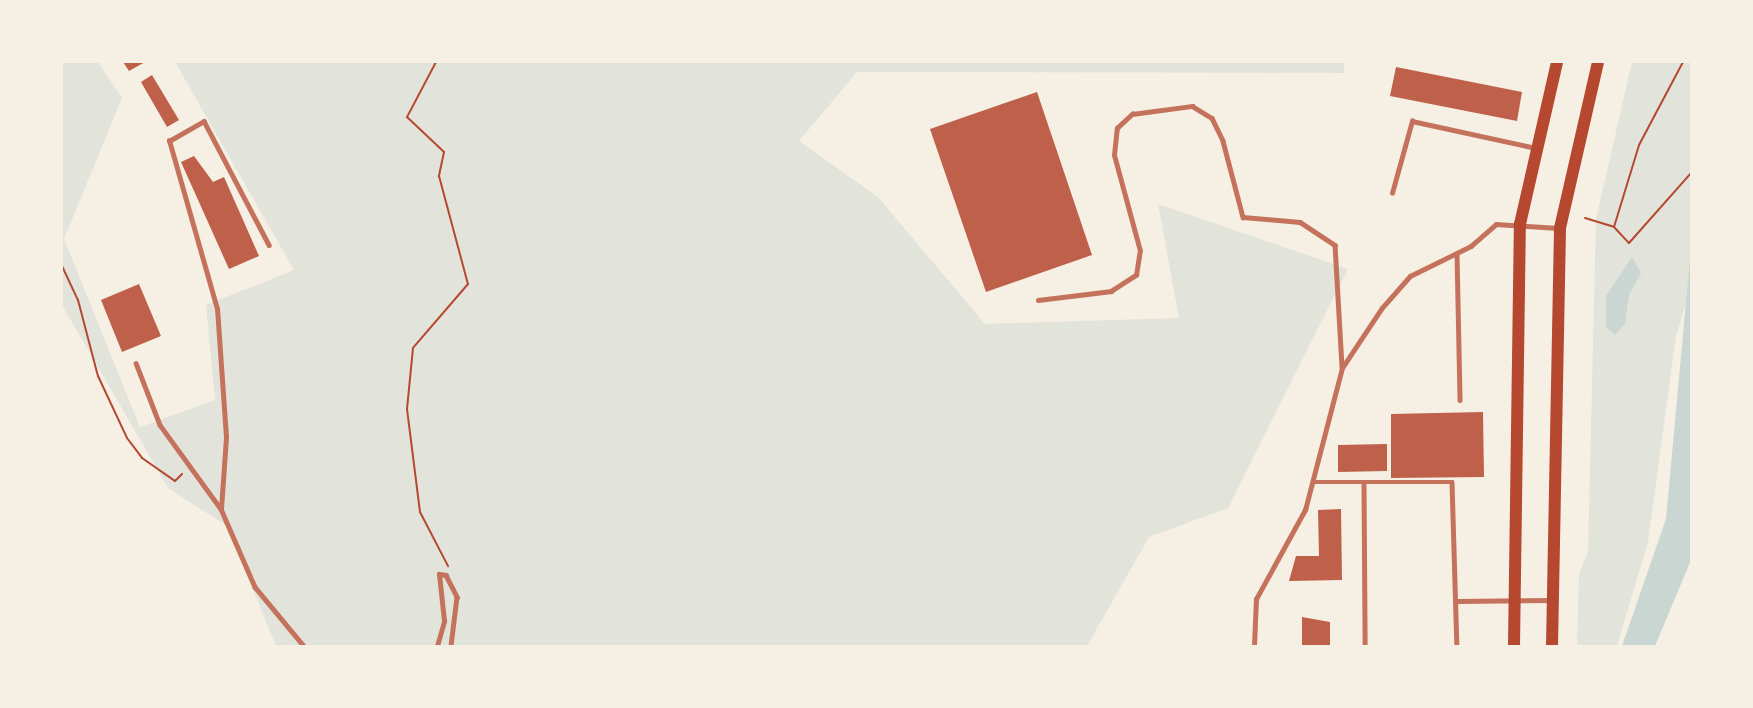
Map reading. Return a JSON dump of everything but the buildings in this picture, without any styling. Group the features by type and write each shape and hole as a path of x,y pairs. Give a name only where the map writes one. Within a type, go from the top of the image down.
{"main road":[{"path":"1514,646 1520,224 1557,62"},
{"path":"1552,646 1560,228 1598,62"}],"lane":[{"path":"1038,300 1111,291 1136,275 1140,251 1114,155 1117,128 1132,114 1192,106 1212,118 1223,141 1243,217 1300,222 1335,245 1342,368 1314,483 1305,510 1256,599 1254,646"},
{"path":"221,509 226,437 217,309 170,141 204,121 269,245"},
{"path":"1392,193 1412,121 1536,148"},
{"path":"1342,368 1410,276 1457,254 1496,224 1560,228"},
{"path":"1457,254 1460,400"},
{"path":"136,363 160,425 188,467 221,509 255,587 304,646"},
{"path":"1314,483 1452,482 1456,646"},
{"path":"1364,483 1365,646"},
{"path":"437,646 444,621 436,579 446,575 457,597 451,646"},
{"path":"1456,601 1553,600"}],"path":[{"path":"436,62 407,117 444,152 439,176 468,284 413,348 407,409 420,512 448,567 446,575"},
{"path":"1614,227 1639,145 1683,62"},
{"path":"1584,218 1614,227 1629,243 1692,172"},
{"path":"62,266 78,300 98,376 127,438 142,459 176,481 188,467"}],"shaded area":[{"path":"62,62 98,62 122,98 64,239 140,427 215,400 206,305 294,270 175,62 1344,62 1344,73 857,72 799,141 878,197 985,324 1179,318 1158,204 1348,269 1228,508 1149,537 1087,646 276,646 227,526 168,488 62,305"},
{"path":"1632,62 1691,62 1691,287 1676,336 1648,542 1617,646 1577,646 1579,574 1588,552 1596,219"},
{"path":"1691,248 1691,560 1655,646 1622,646 1666,519"},
{"path":"1632,257 1641,273 1629,295 1625,324 1615,335 1606,328 1606,296"}]}
